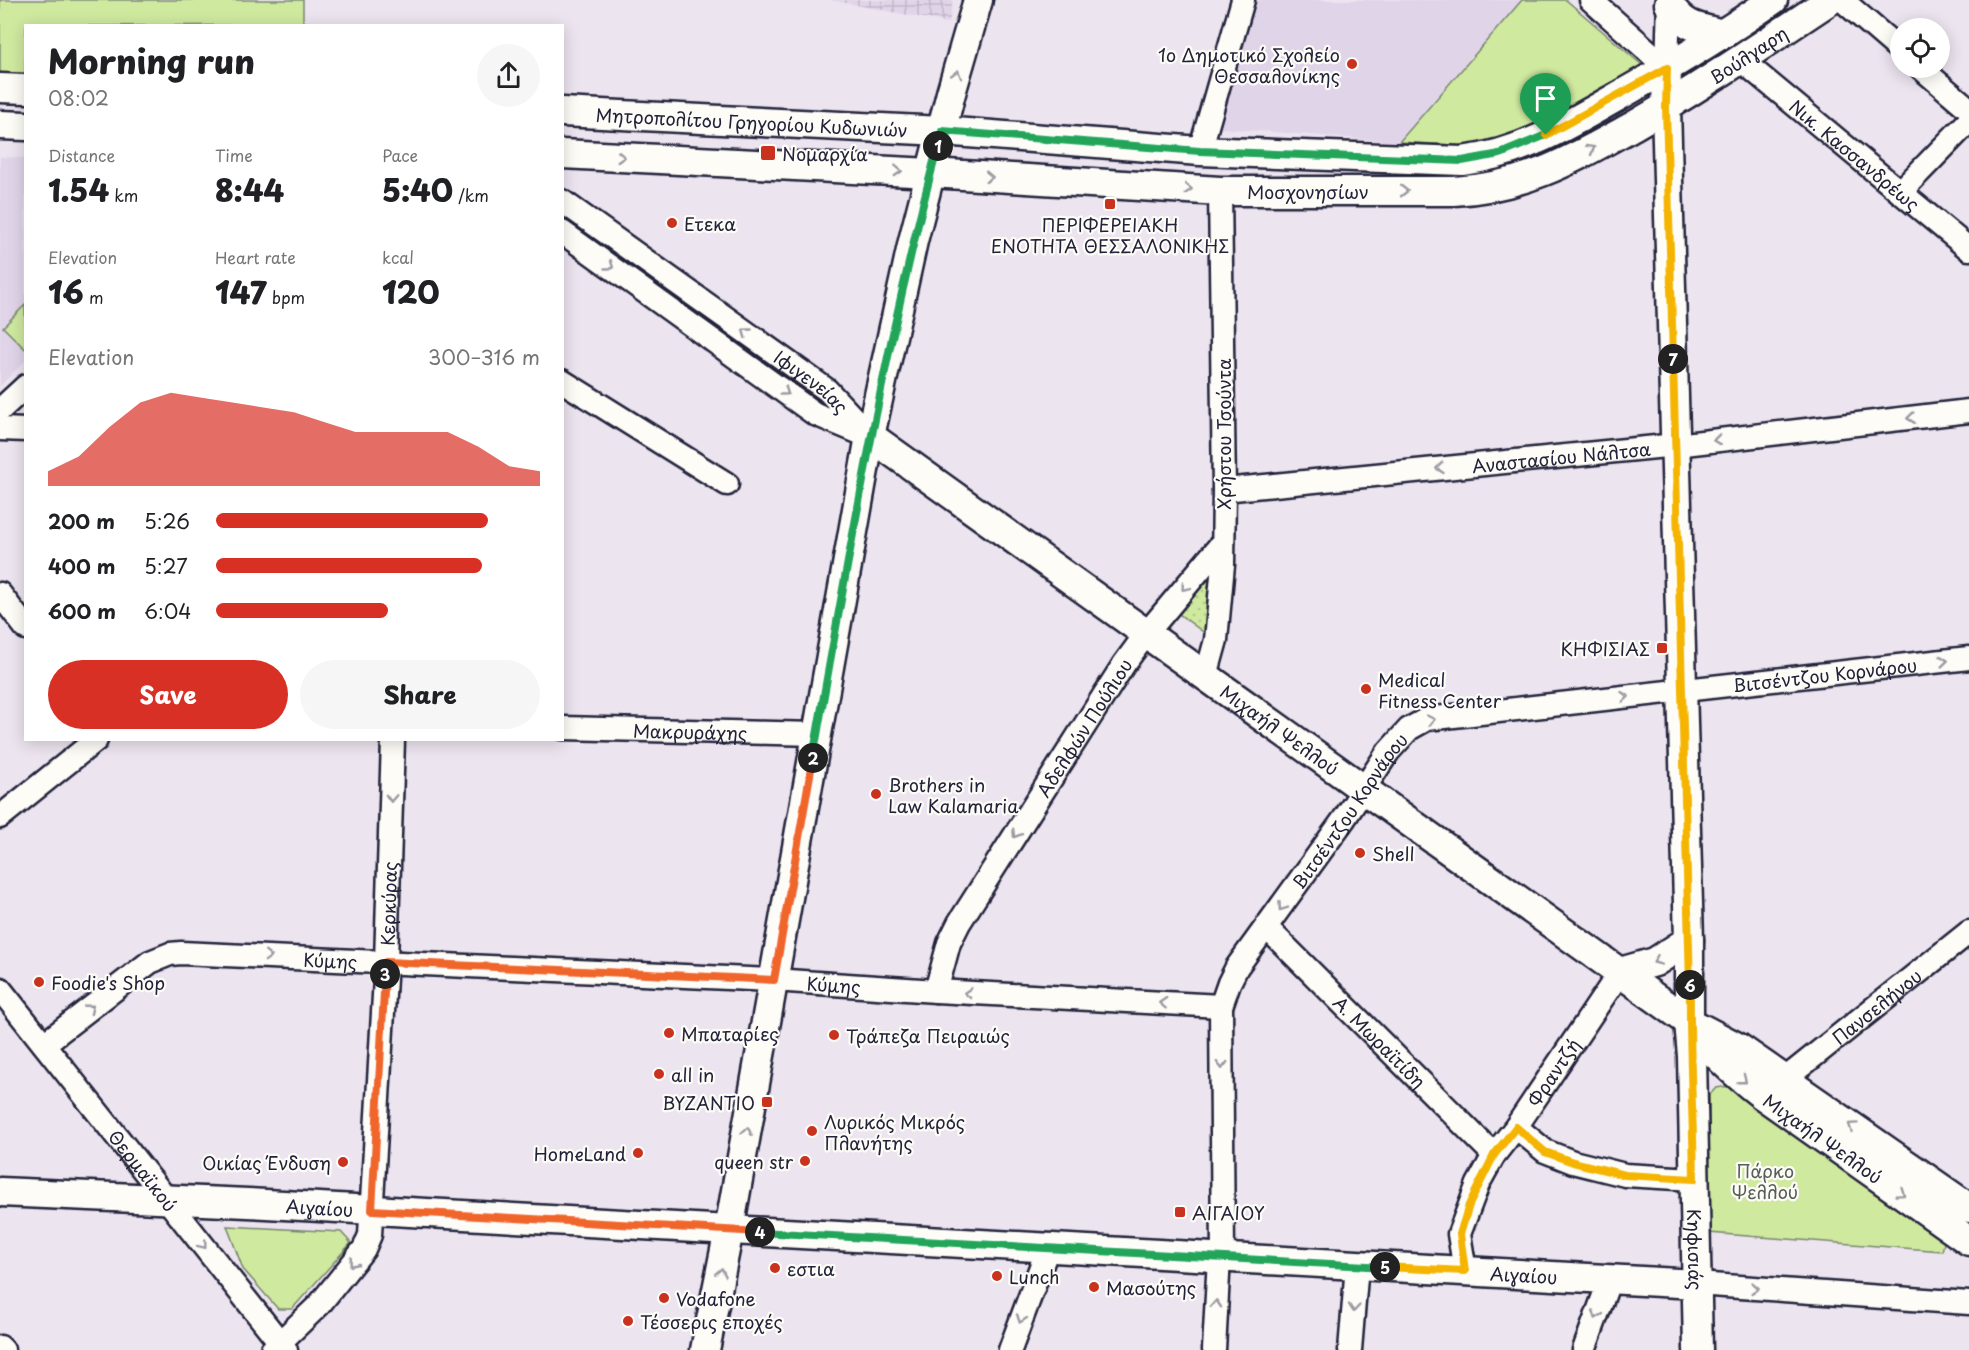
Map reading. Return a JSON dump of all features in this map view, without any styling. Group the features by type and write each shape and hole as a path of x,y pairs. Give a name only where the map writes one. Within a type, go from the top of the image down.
{"main road":[{"path":"705,1350 729,1230 870,436 931,173 978,0"},
{"name":"Βούλγαρη","path":"1667,68 1773,0"},
{"name":"Βούλγαρη","path":"1666,107 1830,0"},
{"path":"1669,2 1677,17 1687,24 1723,34"},
{"name":"Μοσχονησίων","path":"942,131 1200,151 1462,161 1485,158 1516,149 1546,135 1667,68"},
{"name":"Κηφισιάς","path":"1667,68 1666,107 1698,1350"},
{"path":"0,88 24,89"},
{"name":"Μοσχονησίων","path":"931,173 1220,191 1454,191 1526,180 1552,170 1666,107"},
{"name":"Μητροπολίτου Γρηγορίου Κυδωνιών","path":"564,112 942,131"},
{"path":"0,125 24,126"},
{"path":"564,154 931,173"},
{"name":"Μιχαήλ Ψελλού","path":"870,436 1689,1022 1738,1048 1785,1079 1969,1208"},
{"path":"1620,972 1655,962 1689,940"},
{"name":"Μιχαήλ Ψελλού","path":"1689,1022 1711,1050 1761,1094 1969,1241"},
{"name":"Αιγαίου","path":"0,1192 372,1210 1696,1284"}],"street":[{"path":"1200,151 1244,0"},
{"path":"1591,0 1667,68"},
{"path":"1842,0 1890,41"},
{"path":"1667,68 1669,2"},
{"name":"Νικ. Κασσανδρέως","path":"1741,60 1969,249"},
{"path":"1933,78 1969,109"},
{"path":"1900,192 1969,122"},
{"name":"Χρήστου Τσούντα","path":"1206,676 1216,640 1223,542 1220,191"},
{"name":"Ιφιγενείας","path":"564,202 827,390 870,436"},
{"name":"Ιφιγενείας","path":"564,233 815,414 870,436"},
{"path":"564,382 727,484"},
{"path":"0,410 24,388"},
{"name":"Αναστασίου Νάλτσα","path":"1224,490 1676,445 1969,411"},
{"path":"0,429 24,430"},
{"name":"Αδελφών Πούλιου","path":"936,991 950,943 959,923 1124,664 1146,634 1223,542"},
{"path":"0,594 24,625"},
{"name":"Βιτσέντζου Κορνάρου","path":"1214,1350 1221,1257 1221,1006 1237,967 1267,928 1398,740 1416,724 1427,719 1969,658"},
{"name":"Μακρυράχης","path":"564,728 817,734"},
{"path":"0,817 95,741"},
{"name":"Κερκύρας","path":"279,1348 319,1305 364,1249 369,1235 386,962 393,741"},
{"name":"Α. Μωραϊτίδη","path":"1267,928 1494,1155"},
{"name":"Πανσελήνου","path":"1785,1079 1969,932"},
{"name":"Κύμης","path":"44,1044 150,962 170,954 774,980 1221,1006"},
{"name":"Φραντζή","path":"1465,1271 1460,1234 1478,1184 1494,1155 1516,1127 1620,972"},
{"name":"Θερμαϊκού","path":"0,989 167,1199 279,1348"},
{"path":"1516,1127 1545,1152 1573,1162 1625,1175 1694,1179"},
{"path":"1010,1350 1048,1248"},
{"path":"1350,1350 1358,1265"},
{"path":"1584,1350 1610,1279"},
{"name":"Αιγαίου","path":"1696,1284 1969,1303"},
{"path":"0,1347 3,1350"}],"shaded area":[{"path":"831,0 953,0 949,23"},
{"name":"1ο Δημοτικό Σχολείο Θεσσαλονίκης","path":"1255,0 1522,0 1399,142 1221,128"},
{"path":"0,157 24,158 24,362 0,386"}],"green space":[{"path":"0,0 303,0 303,24 24,24 24,76 0,74"},
{"path":"1522,0 1566,0 1649,71 1523,138 1470,146 1399,142"},
{"path":"24,306 24,348 3,327"},
{"path":"1210,575 1214,576 1210,637 1179,614"},
{"name":"Πάρκο Ψελλού","path":"1730,1086 1945,1239 1942,1251 1709,1233 1709,1095 1716,1088"},
{"path":"227,1226 341,1232 351,1243 292,1309 278,1309 243,1269"}],"place":[{"name":"1ο Δημοτικό Σχολείο Θεσσαλονίκης","path":"1352,64"},
{"name":"Νομαρχία","path":"768,153"},
{"name":"ΠΕΡΙΦΕΡΕΙΑΚΗ ΕΝΟΤΗΤΑ ΘΕΣΣΑΛΟΝΙΚΗΣ","path":"1110,204"},
{"name":"Ετεκα","path":"672,223"},
{"name":"ΚΗΦΙΣΙΑΣ","path":"1662,648"},
{"name":"Medical Fitness Center","path":"1366,689"},
{"name":"Brothers in Law Kalamaria","path":"876,794"},
{"name":"Shell","path":"1360,853"},
{"name":"Foodie's Shop","path":"39,982"},
{"name":"Μπαταρίες","path":"669,1033"},
{"name":"Τράπεζα Πειραιώς","path":"834,1035"},
{"name":"all in","path":"659,1074"},
{"name":"ΒΥΖΑΝΤΙΟ","path":"767,1102"},
{"name":"Λυρικός Μικρός Πλανήτης","path":"812,1131"},
{"name":"HomeLand","path":"638,1153"},
{"name":"queen str","path":"805,1161"},
{"name":"Οικίας Ένδυση","path":"343,1162"},
{"name":"ΑΙΓΑΙΟΥ","path":"1180,1212"},
{"name":"εστια","path":"775,1268"},
{"name":"Lunch","path":"997,1276"},
{"name":"Μασούτης","path":"1094,1287"},
{"name":"Vodafone","path":"664,1298"},
{"name":"Τέσσερις εποχές","path":"628,1321"}],"route":[{"path":"1667,68 1666,107 1694,1179 1625,1175 1573,1162 1545,1152 1516,1127 1494,1155 1469,1205 1460,1234 1465,1271 372,1210 386,962 774,980 870,436 942,131 1200,151 1462,161 1500,154 1546,135 1667,68"}]}
